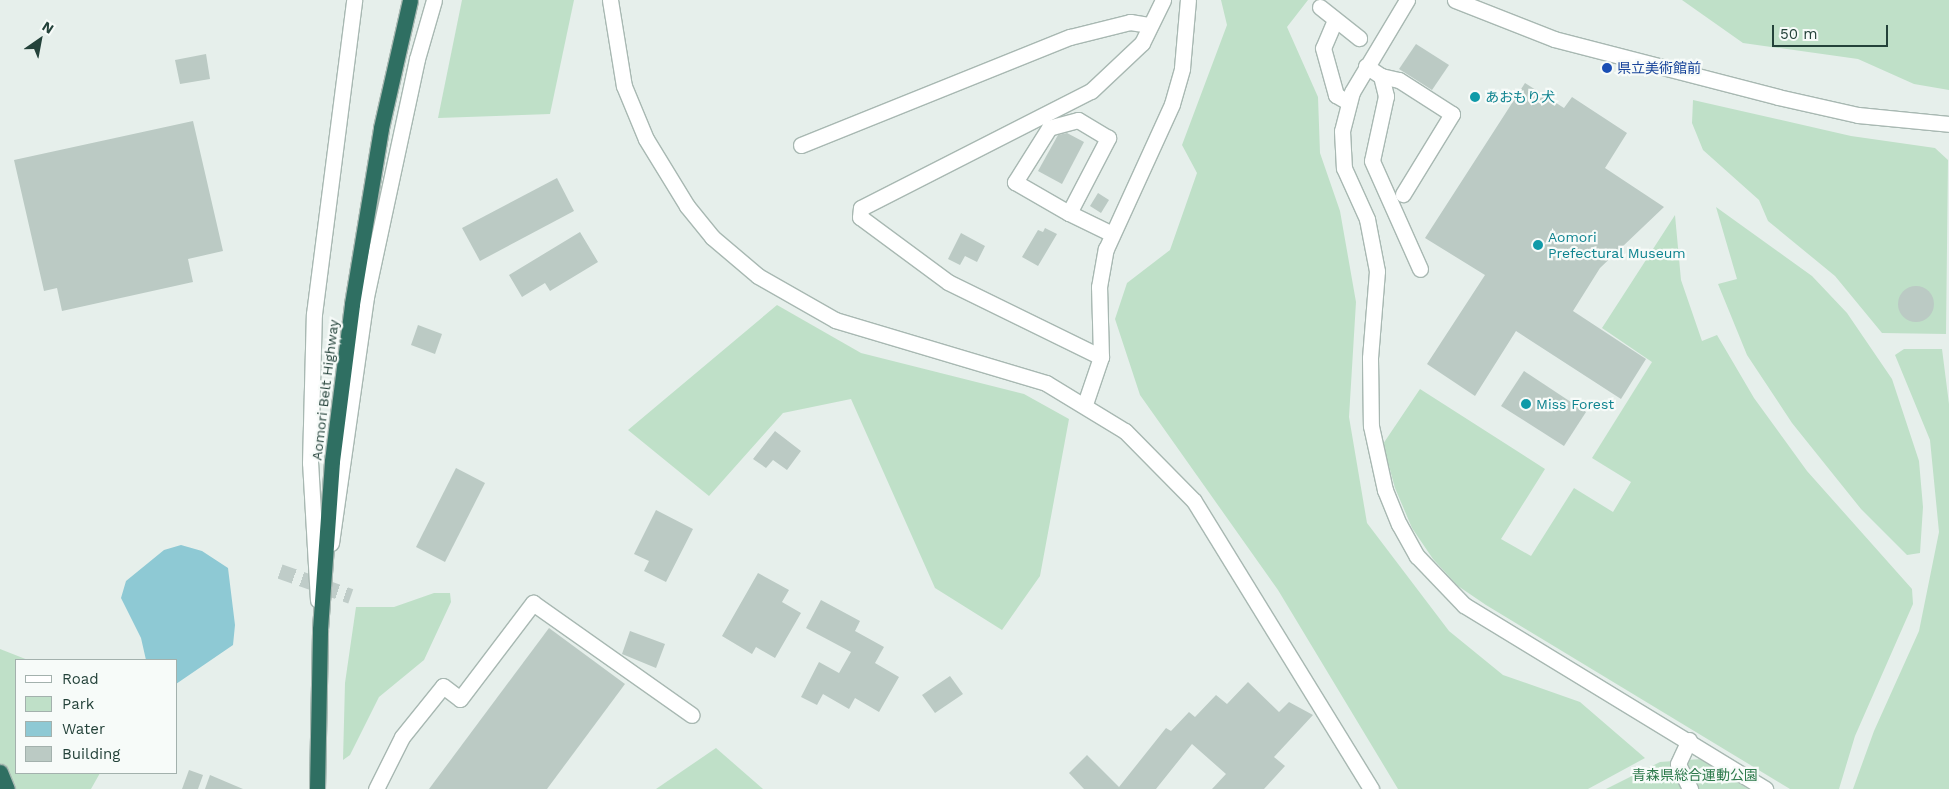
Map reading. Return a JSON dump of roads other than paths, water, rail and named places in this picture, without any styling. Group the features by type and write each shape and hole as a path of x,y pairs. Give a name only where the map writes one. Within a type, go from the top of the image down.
{"highway":[{"name":"Aomori Belt Highway","path":"317,789 322,585 352,304 381,128 410,0"},
{"path":"0,772 7,789"}],"street":[{"path":"320,629 310,462 314,314 354,0"},
{"path":"322,585 340,499 366,297 417,59 434,0"},
{"path":"610,0 624,86 646,139 687,206 712,237 758,276 836,320 871,334 1001,366 1085,404 1125,431 1194,502 1371,789"},
{"path":"1101,357 948,282 860,217 868,202 1091,91 1142,43 1162,0"},
{"path":"1085,404 1101,357 1100,287 1112,234 1172,104 1182,68 1188,0"},
{"path":"1407,0 1366,66 1348,102 1342,132 1344,168 1366,218 1377,271 1370,358 1371,426 1385,490 1399,524 1417,556 1464,605 1689,740 1765,789"},
{"path":"1454,0 1554,39 1778,97 1858,115 1949,124"},
{"path":"1320,7 1359,38"},
{"path":"1335,20 1325,35 1323,48 1336,96 1348,102"},
{"path":"801,144 1070,37 1130,22 1150,25"},
{"path":"1366,66 1381,76 1399,80 1452,114 1403,194"},
{"path":"1381,76 1386,96 1372,161 1420,269"},
{"path":"1069,213 1108,138 1078,120 1049,128 1014,182 1069,213 1112,234"},
{"path":"376,789 402,737 443,686 460,699 532,603 692,715"},
{"path":"1689,740 1678,764 1690,789"}],"water":[{"path":"181,545 202,551 228,568 235,625 233,645 178,683 178,659 146,659 141,638 121,598 126,581 164,550"}],"tunnel":[{"path":"280,571 351,596"}],"place":[{"name":"県立美術館前","path":"1607,68"},
{"name":"あおもり犬","path":"1475,97"},
{"name":"Aomori Prefectural Museum","path":"1538,245"},
{"name":"Miss Forest","path":"1526,404"}],"park label":[{"name":"青森県総合運動公園","path":"1695,775"}]}
